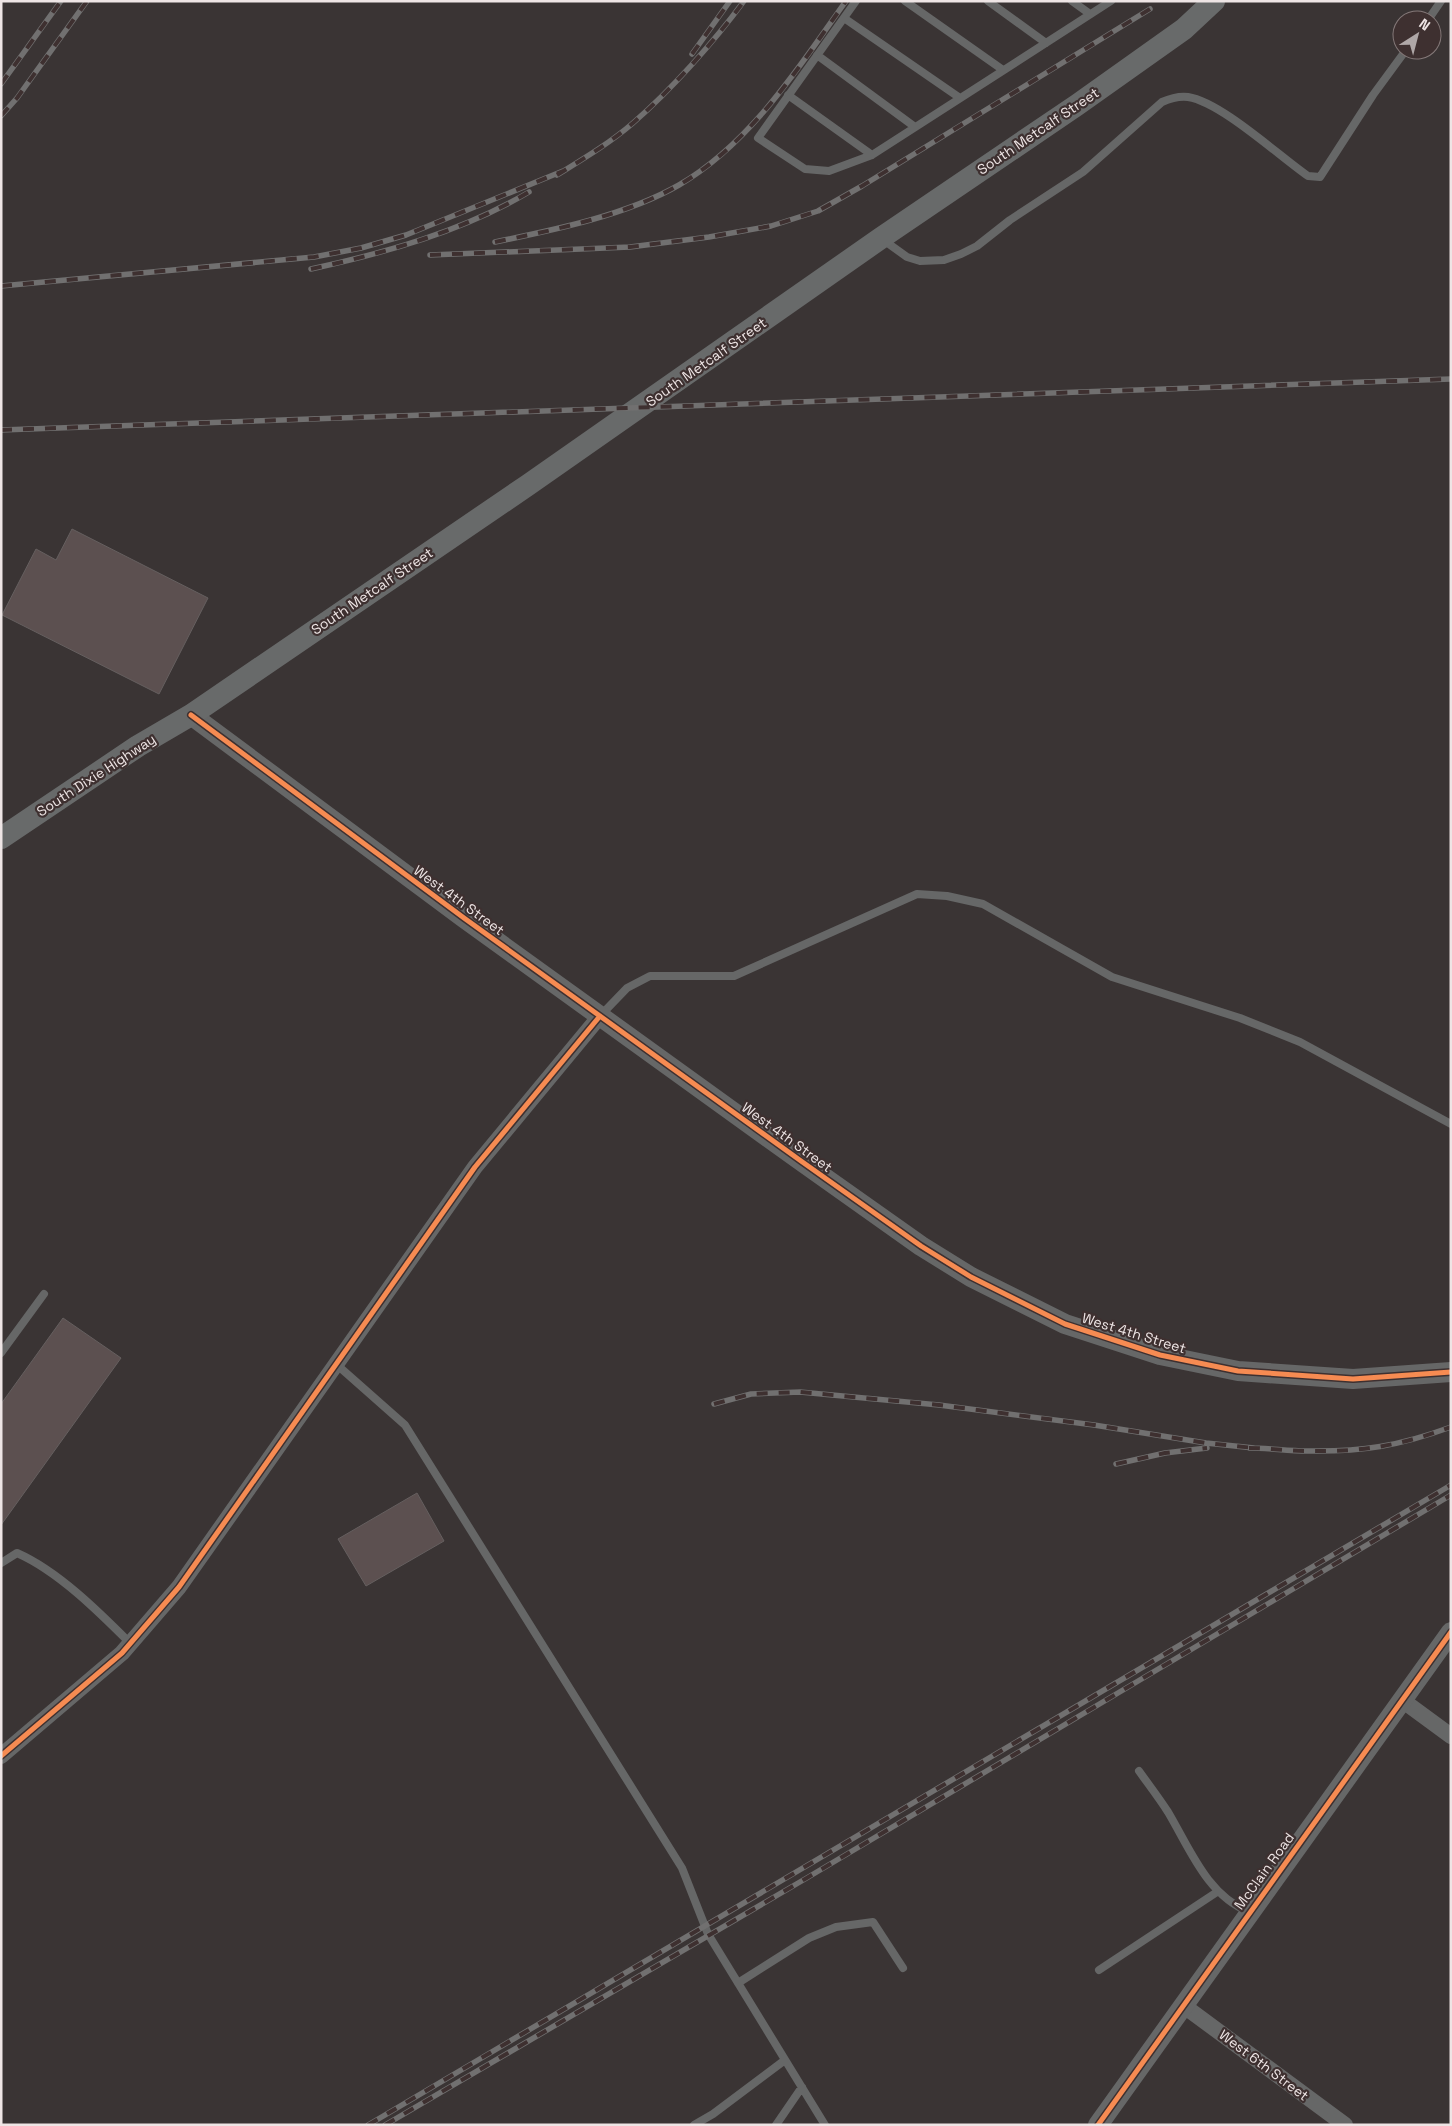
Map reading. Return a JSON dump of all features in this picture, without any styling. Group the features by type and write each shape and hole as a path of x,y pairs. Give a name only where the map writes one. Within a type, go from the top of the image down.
{"main road":[{"name":"South Metcalf Street","path":"192,714 528,485 1077,105 1184,29 1214,1"},
{"name":"South Dixie Highway","path":"1,838 138,746 192,714"}],"street":[{"name":"West 4th Street","path":"192,714 464,918 921,1246 971,1277 1066,1324 1160,1355 1238,1371 1353,1379 1451,1372"},
{"path":"1,1756 122,1653 178,1587 475,1166 600,1016"},
{"name":"McClain Road","path":"1098,2125 1451,1632"},
{"path":"1402,1700 1451,1736"},
{"name":"West 6th Street","path":"1184,2006 1345,2125"}],"lane":[{"path":"856,1 758,138 805,169 829,171 872,155 1111,1"},
{"path":"905,1 1003,70"},
{"path":"988,1 1046,43"},
{"path":"1072,1 1090,14"},
{"path":"844,18 960,98"},
{"path":"817,56 915,126"},
{"path":"874,244 896,250 907,257 920,260 944,260 961,254 977,246 1010,220 1082,172 1162,102 1173,97 1188,97 1208,104 1308,176 1320,177 1373,95 1399,60"},
{"path":"788,96 872,155"},
{"path":"600,1016 627,988 650,976 734,976 918,894 947,896 983,904 1112,977 1240,1018 1300,1042 1451,1124"},
{"path":"1,1353 44,1294"},
{"path":"336,1364 405,1425 682,1868 708,1934 824,2124"},
{"path":"1,1563 17,1553 35,1561 98,1611 130,1643"},
{"path":"1139,1771 1167,1811 1217,1892 1233,1904 1249,1912"},
{"path":"1098,1970 1217,1892"},
{"path":"738,1983 809,1938 836,1927 873,1922 903,1968"},
{"path":"694,2125 713,2114 785,2060"},
{"path":"776,2125 802,2088"}],"building":[{"path":"72,529 208,598 159,694 2,615 36,549 56,560"},
{"path":"63,1318 121,1358 1,1525 1,1404"},
{"path":"417,1493 444,1541 366,1586 338,1539"}],"railway":[{"path":"1,84 61,1"},
{"path":"1,116 17,98 87,1"},
{"path":"692,54 730,1"},
{"path":"557,175 615,137 647,110 691,65 744,1"},
{"path":"495,242 565,227 637,205 659,196 705,168 729,148 772,102 846,1"},
{"path":"430,255 630,247 709,237 771,226 818,211 862,186 1150,9"},
{"path":"1,286 314,257 361,248 406,235 563,171"},
{"path":"311,269 367,256 423,239 478,218 529,192"},
{"path":"1,430 1451,379"},
{"path":"714,1404 751,1394 800,1392 939,1405 1094,1425 1206,1443 1254,1448"},
{"path":"1249,1448 1307,1451 1363,1449 1414,1439 1451,1427"},
{"path":"1116,1464 1165,1453 1207,1448"},
{"path":"368,2125 1451,1485"},
{"path":"385,2125 805,1879 1451,1495"}],"cycle path":[{"path":"191,715 464,918 801,1161 921,1246 971,1277 1065,1324 1160,1355 1238,1371 1353,1379 1451,1372"},
{"path":"1,1756 122,1653 179,1587 475,1167 600,1016"},
{"path":"1098,2125 1451,1632"}]}
